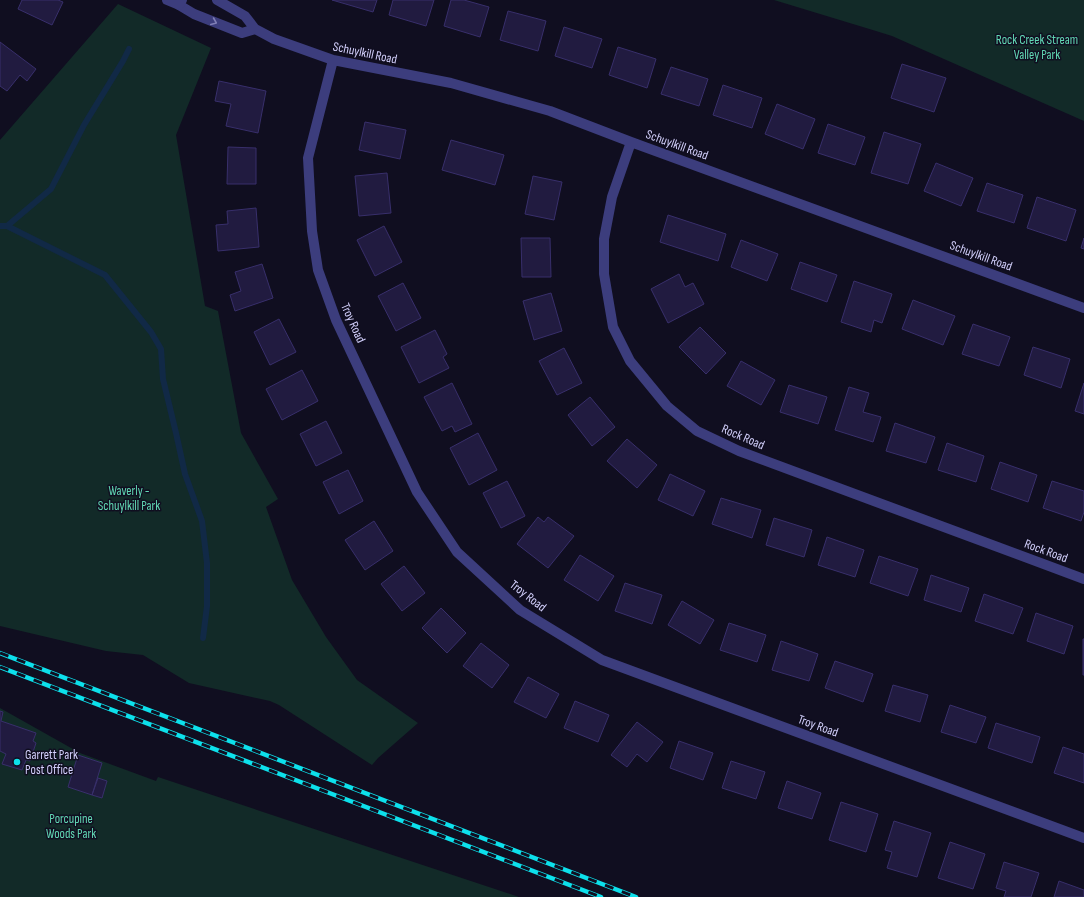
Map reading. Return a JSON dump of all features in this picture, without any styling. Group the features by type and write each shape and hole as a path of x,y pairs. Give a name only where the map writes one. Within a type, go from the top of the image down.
{"street":[{"path":"167,0 180,3 194,14 242,33 255,29"},
{"name":"Schuylkill Road","path":"217,0 245,16 255,29 274,39 332,60 451,83 550,111 1084,308"},
{"name":"Troy Road","path":"332,60 308,158 312,231 318,270 336,320 418,492 457,552 520,610 602,660 1084,838"},
{"name":"Rock Road","path":"632,142 612,197 604,239 604,274 613,327 630,361 667,406 697,431 739,451 1084,579"}],"green space":[{"name":"Rock Creek Stream Valley Park","path":"774,0 1084,0 1084,121 892,36"},
{"name":"Waverly - Schuylkill Park","path":"118,4 211,48 176,135 205,306 218,311 241,433 278,499 266,507 292,580 326,637 357,680 418,723 372,765 279,705 270,701 189,683 143,655 106,651 0,626 0,140"},
{"name":"Porcupine Woods Park","path":"0,708 80,753 156,781 158,777 519,897 0,897"}],"building":[{"path":"22,0 58,0 63,2 52,25 18,9"},
{"path":"332,0 377,0 373,12"},
{"path":"393,0 434,0 426,26 389,15"},
{"path":"451,0 464,0 489,7 480,37 444,26"},
{"path":"508,11 546,21 538,51 500,40"},
{"path":"564,27 602,39 592,68 555,56"},
{"path":"0,42 36,69 27,81 20,75 7,91 0,86"},
{"path":"618,47 656,59 647,88 609,75"},
{"path":"902,64 946,78 934,112 891,98"},
{"path":"671,67 708,79 699,106 661,94"},
{"path":"219,81 266,91 258,133 226,126 231,104 215,101"},
{"path":"723,85 762,98 752,128 713,115"},
{"path":"777,104 815,119 803,149 765,134"},
{"path":"365,122 406,130 400,159 359,150"},
{"path":"828,124 865,137 855,165 818,153"},
{"path":"884,132 921,144 908,184 871,173"},
{"path":"451,140 504,155 495,185 442,170"},
{"path":"228,147 256,148 256,184 227,184"},
{"path":"936,163 973,178 961,206 924,191"},
{"path":"387,173 391,213 359,216 355,176"},
{"path":"533,176 562,182 554,220 525,214"},
{"path":"987,183 1023,195 1014,223 977,211"},
{"path":"1037,197 1076,210 1066,241 1027,228"},
{"path":"256,208 259,247 218,251 216,225 228,224 227,211"},
{"path":"668,215 726,234 718,261 660,242"},
{"path":"384,226 402,262 375,276 357,240"},
{"path":"521,238 550,238 551,277 522,277"},
{"path":"1084,238 1084,249 1081,248"},
{"path":"741,240 778,254 767,281 731,267"},
{"path":"800,262 837,275 827,302 791,289"},
{"path":"262,264 273,298 235,311 230,295 241,291 235,272"},
{"path":"679,274 685,287 693,283 704,304 668,323 651,289"},
{"path":"854,281 892,294 882,323 874,320 871,332 841,322"},
{"path":"403,283 421,318 396,331 378,296"},
{"path":"551,293 562,331 534,340 523,301"},
{"path":"913,300 955,316 943,345 902,329"},
{"path":"279,319 296,352 270,365 254,332"},
{"path":"973,324 1010,337 999,366 962,354"},
{"path":"700,327 726,353 706,374 679,347"},
{"path":"435,330 447,354 443,357 449,368 419,383 401,347"},
{"path":"1033,347 1070,359 1061,388 1024,375"},
{"path":"564,348 582,383 557,395 539,361"},
{"path":"741,361 775,380 761,405 727,386"},
{"path":"302,370 318,401 282,420 266,389"},
{"path":"452,383 472,424 455,432 452,426 442,431 424,397"},
{"path":"1084,383 1084,414 1075,411"},
{"path":"789,385 827,397 818,424 780,412"},
{"path":"849,387 869,393 863,412 881,417 873,442 835,430"},
{"path":"590,397 615,427 592,446 568,415"},
{"path":"326,421 342,453 316,466 300,434"},
{"path":"895,423 935,437 926,463 886,451"},
{"path":"478,433 497,470 469,485 450,448"},
{"path":"627,439 657,465 637,488 607,461"},
{"path":"947,443 984,456 976,482 938,470"},
{"path":"1000,462 1037,475 1028,502 991,489"},
{"path":"348,470 363,501 339,514 323,482"},
{"path":"670,474 705,491 693,516 658,500"},
{"path":"507,481 525,516 501,528 483,493"},
{"path":"1052,481 1084,491 1084,512 1081,521 1043,508"},
{"path":"721,498 761,510 752,538 712,524"},
{"path":"538,517 544,522 548,517 574,536 548,568 517,544"},
{"path":"774,518 812,530 804,557 766,545"},
{"path":"374,521 393,551 365,570 345,540"},
{"path":"827,537 864,550 855,577 818,565"},
{"path":"580,555 614,576 598,601 564,580"},
{"path":"879,556 918,569 908,596 870,583"},
{"path":"404,566 425,593 402,611 381,584"},
{"path":"931,575 969,588 961,612 924,600"},
{"path":"625,583 662,595 652,624 615,611"},
{"path":"984,594 1023,608 1013,634 975,621"},
{"path":"682,601 714,620 700,644 668,625"},
{"path":"441,608 466,633 447,653 422,628"},
{"path":"1036,613 1073,626 1064,654 1027,641"},
{"path":"729,623 766,635 757,662 720,650"},
{"path":"1084,639 1084,675 1083,675"},
{"path":"781,641 818,654 809,681 772,670"},
{"path":"481,643 509,665 492,688 463,666"},
{"path":"835,661 873,674 863,702 825,688"},
{"path":"528,677 559,694 546,718 514,702"},
{"path":"893,685 928,695 920,722 885,711"},
{"path":"575,701 609,715 598,742 564,728"},
{"path":"950,705 986,717 976,743 941,732"},
{"path":"0,711 3,712 1,721 36,733 33,741 36,743 30,761 26,760 22,770 2,764 6,754 0,751"},
{"path":"637,722 663,742 647,762 637,754 627,767 611,755"},
{"path":"996,723 1040,737 1032,763 988,748"},
{"path":"679,741 713,753 703,780 670,768"},
{"path":"1063,747 1084,754 1084,783 1054,773"},
{"path":"78,755 102,763 92,795 68,787"},
{"path":"731,761 765,772 756,799 722,788"},
{"path":"98,778 107,781 102,798 92,795"},
{"path":"787,781 821,793 812,819 778,808"},
{"path":"841,802 878,814 866,852 829,840"},
{"path":"894,821 931,833 917,877 887,868 892,852 885,850"},
{"path":"950,842 985,854 973,889 938,878"},
{"path":"1004,862 1039,873 1031,897 1004,897 1006,891 996,888"},
{"path":"1059,881 1084,890 1084,897 1054,897"}],"waterway":[{"path":"0,226 7,226 51,189 84,125 129,49"},
{"path":"7,226 105,275 151,332 161,349 163,379 185,474 202,521 207,563 207,606 203,638"}],"railway":[{"path":"0,653 636,897"},
{"path":"0,667 601,897"}],"place":[{"name":"Garrett Park Post Office","path":"17,762"}]}
